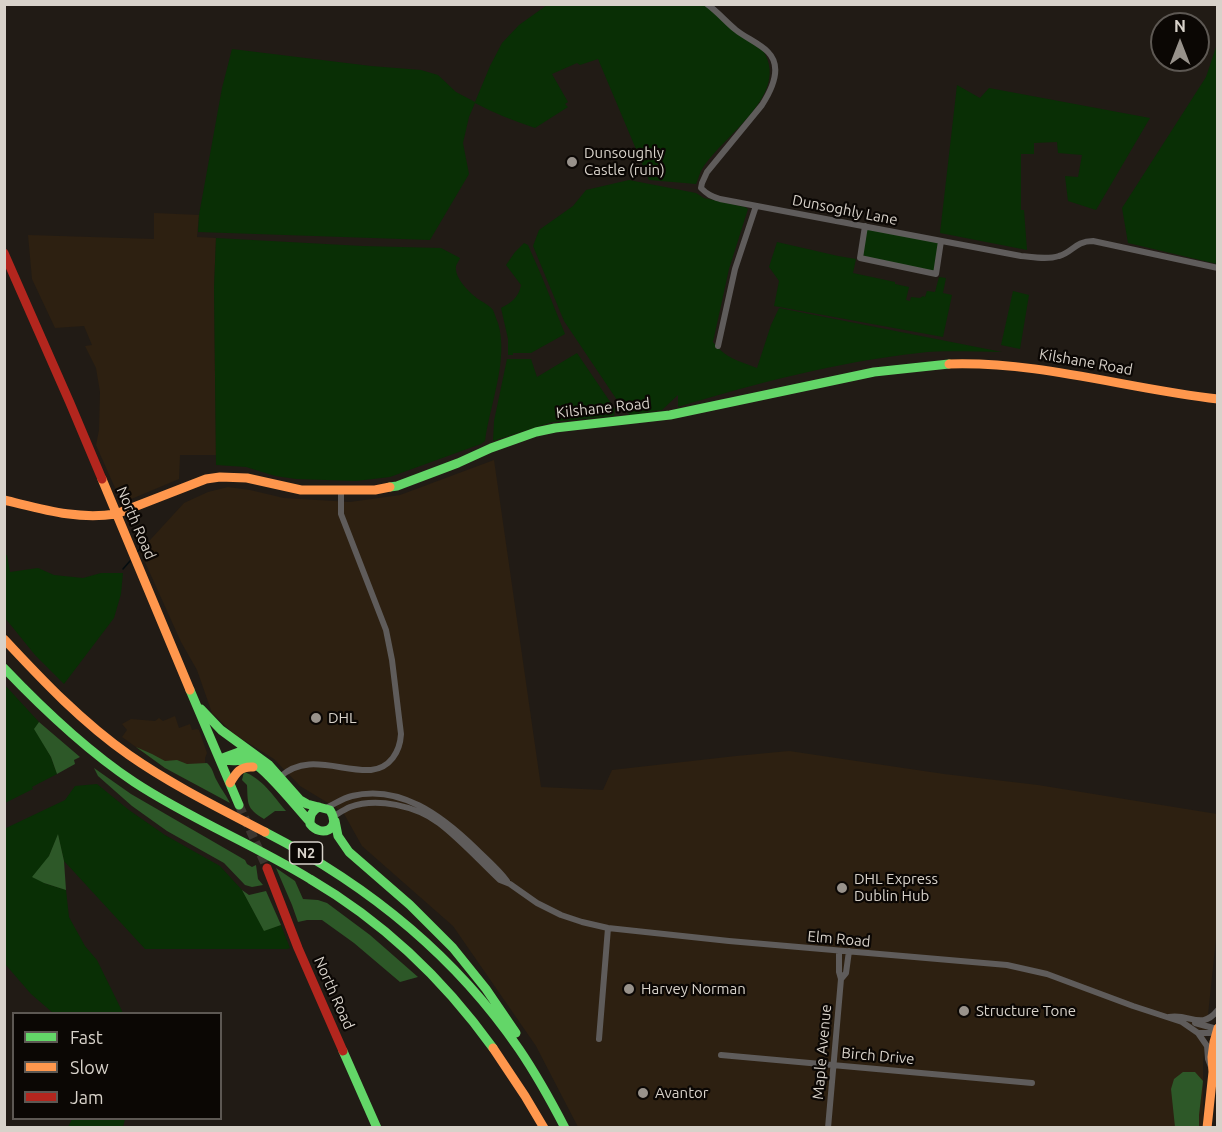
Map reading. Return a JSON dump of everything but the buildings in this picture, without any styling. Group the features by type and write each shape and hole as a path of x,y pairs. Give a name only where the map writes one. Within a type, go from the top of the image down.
{"main road":[{"name":"North Road","path":"4,253 70,403 239,805"},
{"name":"Kilshane Road","path":"4,500 70,516 89,518 116,514 206,479 220,477 247,478 301,490 375,490 397,486 536,432 670,415 906,367 967,363 1013,366 1218,399"},
{"name":"N2","path":"4,639 77,713 130,755 180,788 330,868 360,888 414,931 476,993 499,1022 543,1086 565,1128"},
{"name":"N2","path":"4,668 53,718 82,743 147,790 306,876 351,905 379,927 415,958 466,1012 510,1070 544,1128"},
{"path":"197,705 221,730 269,765 300,800 333,812 338,836 349,852 432,926 486,989 525,1046 571,1128"},
{"path":"220,759 231,753 252,753"},
{"path":"220,759 228,762 243,760 255,764 310,822 314,830 322,832 330,829 334,819"},
{"path":"230,783 238,769 251,767 261,770"},
{"path":"310,822 311,814 316,808 323,807"},
{"name":"North Road","path":"267,868 298,948 377,1128"},
{"path":"1215,1073 1212,1057 1218,1029"},
{"path":"1207,1128 1218,1057"}],"street":[{"name":"Dunsoghly Lane","path":"707,4 735,29 768,52 775,64 770,93 707,172 701,188 705,193 756,206 1020,256 1051,258 1061,255 1083,241 1093,241 1218,268"},
{"path":"718,346 735,269 756,206"},
{"path":"865,226 860,258 936,274 941,241"},
{"path":"280,777 288,771 314,764 372,770 381,768 396,754 400,745 401,734 390,645 341,514 341,491"},
{"name":"Elm Road","path":"323,807 347,798 370,794 405,799 423,807 455,829 510,884"},
{"name":"Elm Road","path":"334,819 346,809 360,804 401,806 420,812 439,823 500,880 510,884 537,903 582,922 608,928 698,938 1018,966 1047,974 1169,1018 1218,1029"},
{"path":"598,1039 608,928"},
{"name":"Maple Avenue","path":"828,1128 841,979 839,951"},
{"name":"Maple Avenue","path":"841,979 846,973 849,951"},
{"name":"Elm Road","path":"1169,1018 1179,1016 1195,1021 1205,1020 1212,1017 1218,1010"},
{"name":"Elm Road","path":"1182,1022 1198,1033"},
{"path":"1198,1033 1210,1034 1218,1029"},
{"path":"1198,1033 1207,1046 1208,1059 1215,1073"},
{"name":"Birch Drive","path":"721,1055 1032,1083"}],"shaded area":[{"path":"154,213 199,215 197,237 216,238 214,288 216,455 180,455 179,479 129,500 123,500 119,497 96,445 99,430 100,392 96,368 85,346 92,345 84,326 55,328 32,279 28,235 154,239"},
{"path":"494,460 541,787 603,790 612,770 789,751 944,774 1038,785 1217,814 1218,920 1203,1062 1203,1127 578,1127 536,1046 453,926 362,846 343,812 300,786 274,759 234,734 212,713 197,670 181,642 140,551 184,503 208,492 228,487 284,498 350,502 400,495"},
{"path":"175,716 179,728 190,724 192,730 199,730 207,753 205,765 165,768 122,737 127,730 122,724 131,719 155,721 159,718 163,721"}],"green space":[{"path":"704,4 764,52 770,69 768,85 761,100 710,158 696,184 649,180 598,59 580,65 577,63 552,74 568,102 565,104 568,107 535,128 475,103 463,143 469,174 430,240 198,232 199,215 222,88 232,49 421,70 438,75 456,92 475,102 502,43 519,25 547,5"},
{"path":"1217,44 1218,264 1128,243 1122,208 1208,72 1210,72"},
{"path":"957,85 980,98 989,88 1150,118 1096,210 1068,201 1065,176 1078,177 1082,155 1058,153 1057,142 1034,143 1034,154 1021,154 1021,210 1024,210 1027,250 940,233"},
{"path":"629,180 696,193 704,198 748,209 729,269 713,342 722,352 733,358 757,368 779,308 1002,352 929,352 858,362 767,382 678,407 678,395 662,410 630,415 621,406 564,321 533,246 539,230 573,206 586,190"},
{"path":"866,228 939,242 935,271 868,259 863,255"},
{"path":"216,238 441,248 460,258 456,266 457,275 471,293 493,310 501,337 498,382 485,441 390,477 356,481 296,479 275,476 246,467 216,465 214,288"},
{"path":"777,242 856,259 853,273 909,287 906,300 910,301 911,297 925,297 927,291 935,292 939,277 946,278 943,293 952,295 943,337 774,306 779,281 769,267"},
{"path":"524,243 528,245 565,334 531,353 508,355 508,339 501,308 514,299 521,285 506,265"},
{"path":"1013,291 1029,295 1020,349 1001,345"},
{"path":"577,353 615,409 614,416 553,422 493,441 494,421 507,359 531,359 537,377"},
{"path":"5,555 7,555 10,572 38,568 54,575 83,578 101,573 123,573 121,594 114,618 64,684 35,655 5,618"},
{"path":"4,684 39,722 35,729 51,757 57,774 5,803"},
{"path":"39,722 80,757 74,760 75,764 57,774 51,757 34,729"},
{"path":"136,747 165,761 177,760 187,764 207,763 230,803 165,768"},
{"path":"94,768 131,794 245,860 252,867 256,865 258,879 263,885 252,887 245,885 224,863 167,831 132,806 98,776"},
{"path":"244,772 262,783 286,811 275,811 264,819 254,812 248,801 247,785 242,780"},
{"path":"97,784 165,835 220,866 242,890 264,930 281,925 290,948 145,949 64,861 58,835 49,856 44,883 66,890 69,917 85,946 97,960 123,1012 52,1012 31,994 5,964 4,829 65,800 75,786"},
{"path":"58,834 64,861 66,890 32,877 49,856"},
{"path":"276,868 295,881 303,899 327,903 370,935 418,977 400,982 354,943 322,920 298,922"},
{"path":"242,890 249,895 266,891 281,925 264,931"},
{"path":"1183,1072 1195,1072 1203,1081 1199,1127 1175,1127 1171,1089 1174,1079"},
{"path":"72,1120 125,1120 123,1127 68,1127"}],"waterway":[{"path":"137,552 145,544"},
{"path":"123,569 130,561"}],"tunnel":[{"path":"239,805 267,868"}],"traffic: fast":[{"path":"390,487 536,432 670,415 874,372 949,364"},
{"path":"4,668 66,729 134,782 177,808 288,866 337,896 387,933 433,976 493,1048"},
{"path":"190,690 239,805"},
{"path":"201,709 221,730 269,765 300,800 330,810 333,823 329,830 319,831 310,824 314,810 319,807"},
{"path":"220,759 239,752 251,753"},
{"path":"220,759 249,762 259,767 310,822"},
{"path":"335,821 338,836 349,852 410,905 453,948 486,989 516,1033"},
{"path":"265,832 339,875 406,925 437,953 466,982 519,1049 565,1128"},
{"path":"343,1051 377,1128"}],"traffic: slow":[{"path":"949,364 983,364 1050,371 1218,399"},
{"path":"4,500 59,513 87,516 116,514 206,479 220,477 247,478 301,490 375,490 390,487"},
{"path":"102,479 190,690"},
{"path":"4,639 95,729 129,755 179,786 265,832"},
{"path":"230,783 239,771 253,767"},
{"path":"1207,1128 1213,1072 1212,1057 1218,1028"},
{"path":"493,1048 544,1128"}],"traffic: jam":[{"path":"4,253 102,479"},
{"path":"267,868 298,948 343,1051"}],"place":[{"name":"Dunsoughly Castle (ruin)","path":"572,162"},
{"name":"DHL","path":"316,718"},
{"name":"DHL Express Dublin Hub","path":"842,888"},
{"name":"Harvey Norman","path":"629,989"},
{"name":"Structure Tone","path":"964,1011"},
{"name":"Avantor","path":"643,1093"}]}
